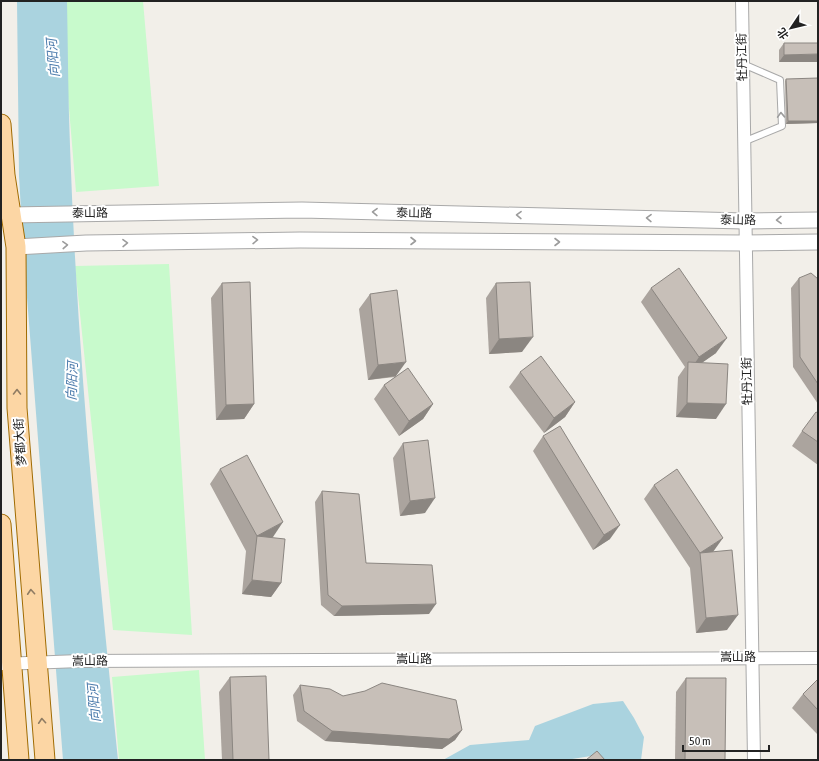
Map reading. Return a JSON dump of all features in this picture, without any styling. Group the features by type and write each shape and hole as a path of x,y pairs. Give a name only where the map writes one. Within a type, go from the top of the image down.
{"main road":[{"name":"梦都大街","path":"1,124 10,215 16,247 17,408 45,760"},
{"path":"1,524 6,664 19,760"}],"street":[{"name":"牡丹江街","path":"742,1 744,243 754,760"},
{"name":"泰山路","path":"10,215 302,210 744,221 818,220"},
{"name":"泰山路","path":"16,247 86,243 300,240 744,243 818,242"},
{"name":"嵩山路","path":"6,664 80,661 752,657 818,658"}],"lane":[{"path":"742,64 780,80 782,126 743,142"}],"green space":[{"path":"60,1 143,1 159,186 76,192"},
{"path":"169,264 192,635 113,630 75,266"},
{"path":"199,670 205,760 119,760 112,677"}],"water":[{"name":"向阳河","path":"17,1 67,1 69,128 73,223 83,377 95,530 118,760 63,760 23,246 19,176"},
{"path":"623,701 644,737 641,760 598,760 591,756 566,760 443,760 470,745 529,740 535,726 593,704"}],"building":[{"path":"784,43 818,43 818,54 784,55"},
{"path":"818,78 818,121 788,121 786,79"},
{"path":"679,268 727,338 699,357 651,288"},
{"path":"811,273 818,279 818,384 800,357 799,278"},
{"path":"250,282 254,404 226,405 222,283"},
{"path":"530,282 533,337 499,339 496,283"},
{"path":"397,290 406,362 378,365 370,294"},
{"path":"541,356 575,402 554,418 520,372"},
{"path":"688,362 728,364 726,404 687,403"},
{"path":"408,368 433,404 409,421 384,385"},
{"path":"816,412 818,413 818,442 802,431"},
{"path":"560,426 620,525 604,535 543,436"},
{"path":"428,440 435,498 410,501 403,443"},
{"path":"247,455 283,522 257,536 220,469"},
{"path":"677,469 723,538 700,553 654,485"},
{"path":"322,491 359,494 366,563 432,565 436,604 342,606 328,595"},
{"path":"257,536 285,539 281,583 252,580"},
{"path":"732,550 738,615 706,618 700,553"},
{"path":"266,676 269,760 233,760 230,677"},
{"path":"686,678 726,678 725,760 685,760"},
{"path":"818,679 818,710 803,694"},
{"path":"382,683 456,700 462,730 449,739 332,731 304,711 300,685 330,689 343,696 365,691"},
{"path":"597,751 605,760 586,760"}]}
